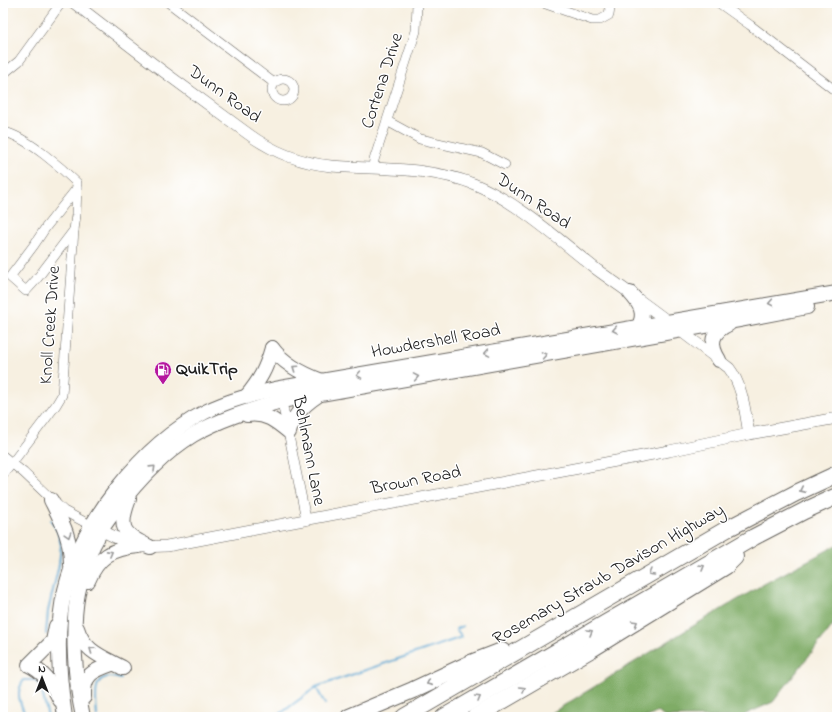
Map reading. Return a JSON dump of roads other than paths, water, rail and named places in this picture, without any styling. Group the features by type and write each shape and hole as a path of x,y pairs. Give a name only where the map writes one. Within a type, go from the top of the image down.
{"highway":[{"name":"Rosemary Straub Davison Highway","path":"404,717 740,522 837,474"},
{"path":"444,717 758,535 837,496"},
{"path":"475,717 590,650 720,570 758,535"},
{"path":"349,717 419,688 471,663 543,636"}],"main road":[{"path":"630,293 641,308 642,316 638,327"},
{"name":"Howdershell Road","path":"96,528 102,509 129,474 162,440 182,425 207,411 246,397 281,395 638,327 837,293"},
{"name":"Howdershell Road","path":"320,388 680,331 837,301"},
{"path":"719,360 714,352 713,337 719,330 739,320"},
{"path":"230,418 251,414 264,416 275,420 289,432 292,421 297,413 320,388 308,376 293,367 272,348 264,373 246,397"},
{"name":"Howdershell Road","path":"96,528 160,461 193,435 281,395"},
{"path":"132,490 124,511 123,526 125,531 132,538 144,546"},
{"path":"51,500 65,527 69,539 71,573"},
{"path":"64,712 60,656 61,616 65,590 76,558 96,528"},
{"path":"83,717 77,685 75,661 75,618 78,593 96,528"},
{"path":"78,593 87,584 93,569 100,560 109,553 118,549 144,546"},
{"path":"61,616 56,625 52,641 39,656 29,664 42,673 48,680 60,699 64,712"},
{"path":"75,618 80,638 87,647 118,666 96,670 87,677 84,686 87,717"}],"street":[{"path":"3,74 19,61 61,3"},
{"name":"Dunn Road","path":"74,3 261,144 286,155 329,166 373,167 439,173 475,185 511,204 729,368 734,374 738,383 749,434"},
{"path":"169,3 274,83"},
{"name":"Cortena Drive","path":"373,167 416,31 417,3"},
{"path":"543,3 592,20 600,20 608,16 610,8 606,3"},
{"path":"719,3 837,92"},
{"path":"387,121 420,139 482,153 505,165"},
{"path":"3,137 8,133 21,138 67,173 77,183 76,188 10,277 26,291 74,230"},
{"name":"Knoll Creek Drive","path":"3,474 62,395 76,215 76,188"},
{"name":"Behlmann Lane","path":"281,395 306,520"},
{"path":"749,434 837,418"},
{"name":"Brown Road","path":"96,528 119,539 144,546 186,543 669,451 749,434"},
{"path":"3,456 24,473 64,511 96,528"}],"waterway":[{"path":"46,634 48,611 59,565 61,545 58,532 51,520"},
{"path":"276,717 316,687 462,637 456,629 463,626"},
{"path":"97,717 96,693 97,686 100,681 104,678 111,677 121,679"},
{"path":"26,717 19,698 19,689 24,680 35,680 41,687 48,717"},
{"path":"316,687 325,704"}],"place":[{"name":"QuikTrip","path":"163,385"}]}
